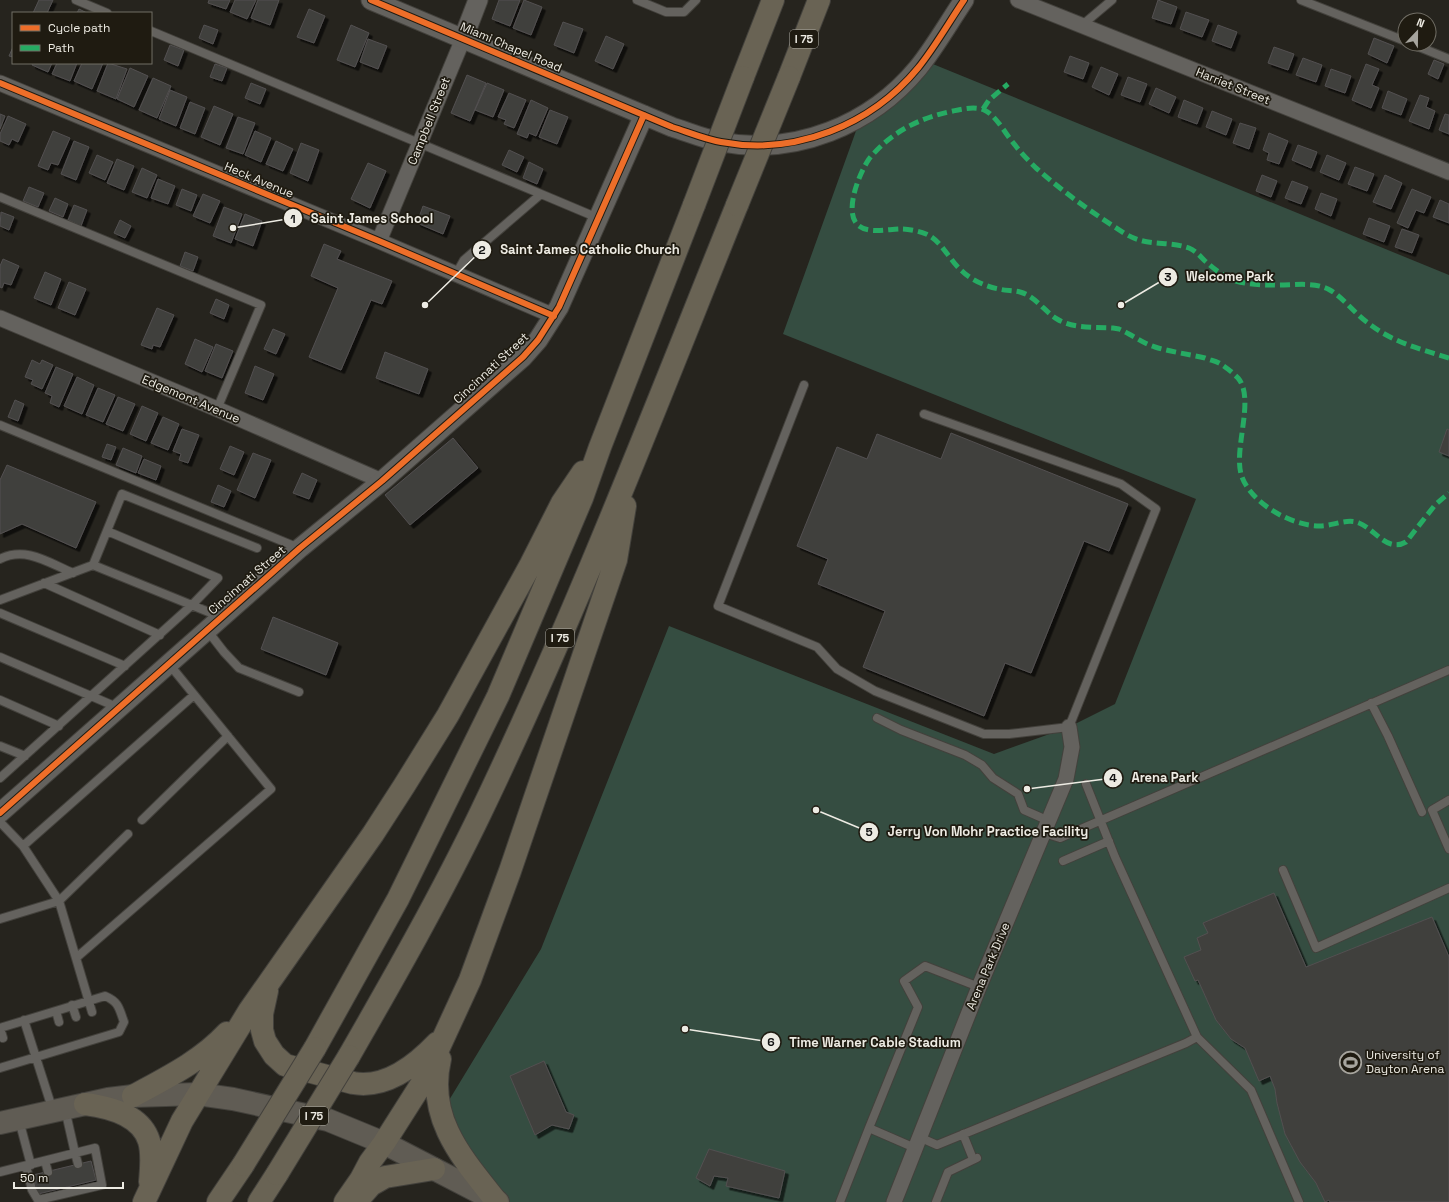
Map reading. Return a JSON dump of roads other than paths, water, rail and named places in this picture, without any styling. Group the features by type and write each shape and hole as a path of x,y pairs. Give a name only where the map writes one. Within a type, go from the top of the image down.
{"highway":[{"name":"I 75","path":"218,1202 243,1165 315,1048 398,900 498,696 567,534 773,0"},
{"name":"I 75","path":"258,1202 277,1174 349,1056 398,969 480,814 561,637 819,0"},
{"path":"147,1196 182,1121 198,1094 249,1011 373,834 404,786 477,664 531,564 562,502 600,447"},
{"path":"345,1202 361,1179 370,1162 384,1144 424,1080 470,980 616,560 631,467"},
{"path":"269,983 262,1014 263,1036 268,1048 285,1065 353,1083 372,1083 391,1078 409,1067 428,1052 446,1033"},
{"path":"133,1096 199,1058 219,1041 249,1011"},
{"path":"446,1033 437,1070 437,1091 440,1115 446,1130 463,1158 498,1202"},
{"path":"68,1108 102,1106 119,1112 136,1122 143,1130 149,1141 151,1160 147,1196"},
{"path":"356,1202 371,1185 385,1177 434,1169"}],"main road":[{"path":"10,1121 108,1098 198,1094 233,1099 328,1120 384,1144 498,1202"}],"street":[{"name":"Miami Chapel Road","path":"371,0 644,115"},
{"name":"Campbell Street","path":"379,241 478,0"},
{"path":"644,115 672,127 721,142 759,146 793,142 819,136 861,117 898,90 918,67 964,0"},
{"name":"Harriet Street","path":"1018,0 1449,172"},
{"name":"Heck Avenue","path":"0,83 379,241 554,316"},
{"name":"Cincinnati Street","path":"0,812 300,548 382,481 514,365 538,340 554,316 644,115"},
{"name":"Edgemont Avenue","path":"0,318 217,409 382,481"},
{"name":"Arena Park Drive","path":"894,1202 979,987 1066,779 1072,747 1069,727"}],"lane":[{"path":"76,0 105,12"},
{"path":"637,0 666,12 684,12 696,0"},
{"path":"1081,26 1112,0"},
{"path":"1301,0 1397,38"},
{"path":"152,31 598,218"},
{"path":"1433,52 1449,58"},
{"path":"456,274 464,260 541,194"},
{"path":"0,197 261,304 217,409"},
{"path":"804,385 718,606 818,647 837,669 875,691 984,734 1009,734 1069,727 1156,509 1120,484 924,414"},
{"path":"0,425 300,548"},
{"path":"94,565 122,494 257,548"},
{"path":"0,778 160,635 218,578 107,531"},
{"path":"0,559 11,554 33,556 73,573"},
{"path":"0,600 94,565 222,617"},
{"path":"44,584 160,635"},
{"path":"0,613 125,666"},
{"path":"208,630 238,668 299,692"},
{"path":"0,657 119,708"},
{"path":"76,958 271,789 169,664"},
{"path":"877,718 901,730 965,755 976,762 993,778 1018,794 1024,810 1060,838 1449,670"},
{"path":"23,846 194,695"},
{"path":"0,700 59,726"},
{"path":"1371,703 1388,736 1422,812"},
{"path":"142,820 228,736"},
{"path":"0,746 25,756"},
{"path":"1086,784 1108,841 1197,1037 1251,1090 1299,1202"},
{"path":"1449,800 1432,810 1449,849"},
{"path":"0,822 23,846 59,901 92,1012"},
{"path":"0,919 59,901 128,834"},
{"path":"1063,861 1108,841"},
{"path":"1283,870 1316,948 1449,888"},
{"path":"840,1202 918,1007 904,981 925,966 979,987"},
{"path":"0,1068 9,1062 35,1058 65,1045 119,1032 124,1022 119,1006 113,1000 105,996 0,1028 3,1038"},
{"path":"72,1005 76,1017"},
{"path":"56,1010 59,1022"},
{"path":"24,1020 35,1058 68,1108 78,1164"},
{"path":"869,1128 917,1143 937,1145 1186,1043 1197,1037"},
{"path":"0,1172 28,1165 44,1161 95,1148 102,1185 83,1186 54,1193 38,1200 32,1190 28,1165 10,1121"},
{"path":"936,1202 948,1172 975,1158 962,1134"},
{"path":"44,1161 48,1172"}],"place":[{"name":"Saint James School","path":"233,228"},
{"name":"Saint James Catholic Church","path":"425,305"},
{"name":"Welcome Park","path":"1121,305"},
{"name":"Arena Park","path":"1027,789"},
{"name":"Jerry Von Mohr Practice Facility","path":"816,810"},
{"name":"Time Warner Cable Stadium","path":"685,1029"},
{"name":"University of Dayton Arena","path":"1350,1062"}]}
